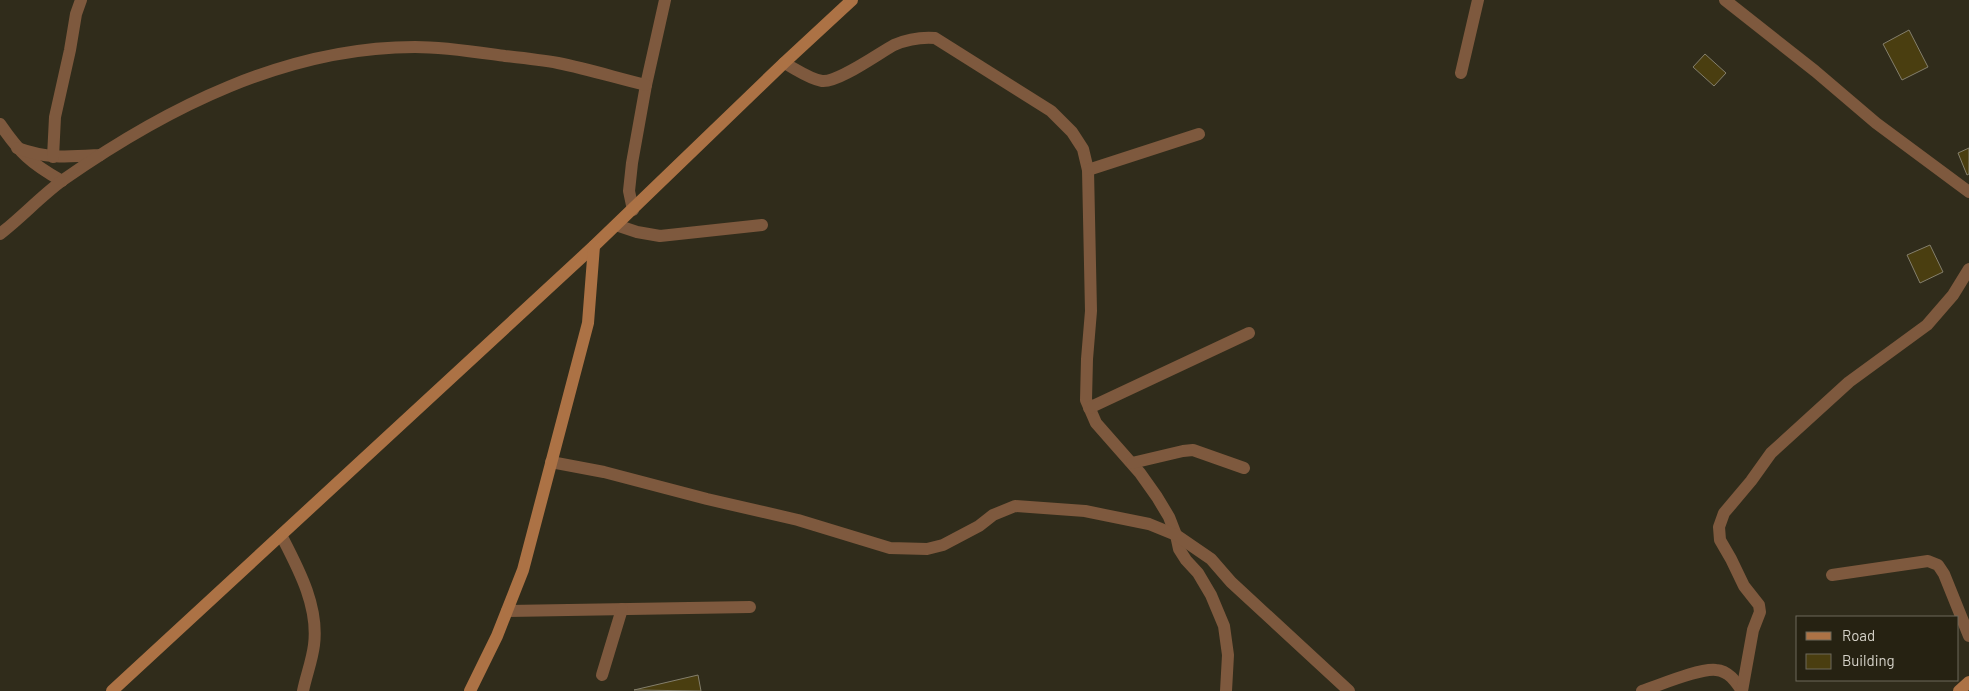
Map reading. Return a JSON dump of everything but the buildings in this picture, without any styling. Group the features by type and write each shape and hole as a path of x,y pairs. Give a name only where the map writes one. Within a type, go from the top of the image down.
{"main road":[{"path":"112,691 633,210 784,63 852,0"},
{"path":"470,691 497,636 523,570 588,323 594,246"},
{"path":"1959,691 1969,682"}],"street":[{"path":"54,157 55,117 76,14 81,0"},
{"path":"633,210 629,191 632,163 646,85 665,0"},
{"path":"1461,73 1478,0"},
{"path":"1732,2 1876,123 1969,192"},
{"path":"784,63 810,77 824,81 846,73 896,45 919,37 935,38 1050,111 1072,132 1083,150 1088,170 1091,311 1086,359 1086,400 1096,423 1132,463 1157,497 1169,518 1179,549 1198,573 1211,595 1224,626 1228,655 1226,691"},
{"path":"0,234 62,181 190,103 259,75 309,60 374,49 416,47 471,51 558,63 646,85"},
{"path":"0,124 17,148 36,166 62,181"},
{"path":"1088,170 1199,134"},
{"path":"17,148 38,156 102,155"},
{"path":"616,225 637,232 660,236 762,225"},
{"path":"1742,691 1753,630 1760,612 1759,605 1744,586 1720,540 1719,527 1724,513 1752,481 1771,453 1849,382 1927,325 1953,295 1969,269"},
{"path":"1090,408 1249,333"},
{"path":"1132,463 1193,450 1244,468"},
{"path":"551,462 604,472 798,520 890,548 927,549 943,545 979,526 993,515 1015,506 1085,511 1149,524 1176,535 1210,559 1231,582 1349,691"},
{"path":"282,535 304,581 314,623 314,646 303,691"},
{"path":"1832,575 1928,561 1938,565 1944,574 1969,636"},
{"path":"507,611 750,607"},
{"path":"602,675 622,609"},
{"path":"1642,691 1699,672 1717,670 1733,677 1742,691"}]}
